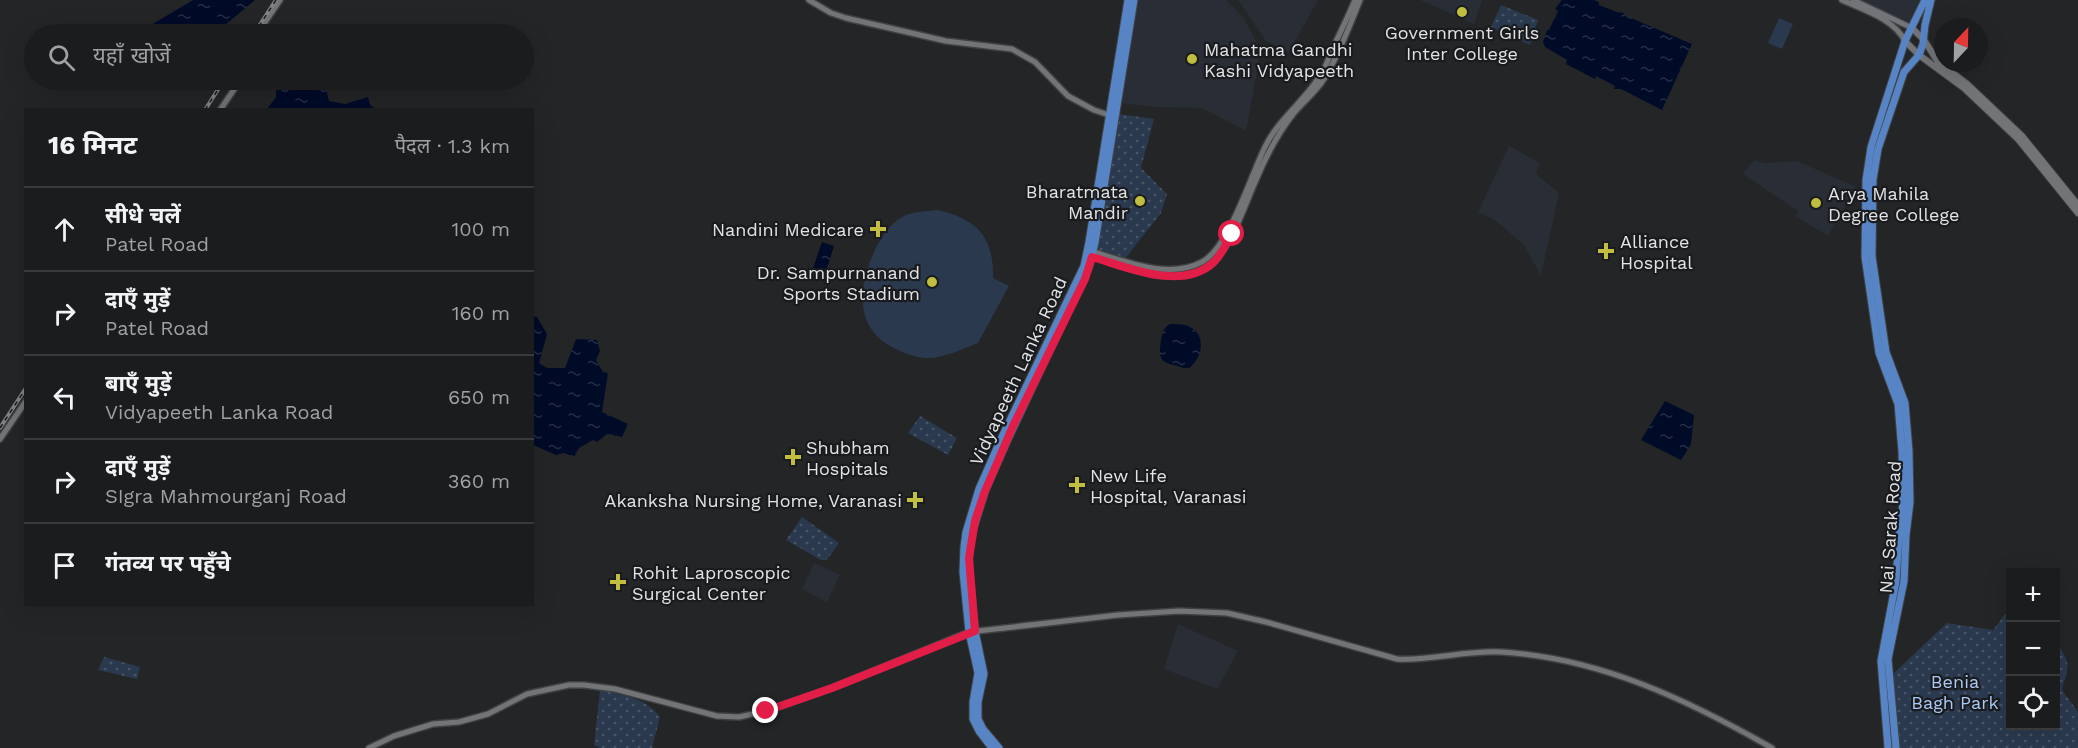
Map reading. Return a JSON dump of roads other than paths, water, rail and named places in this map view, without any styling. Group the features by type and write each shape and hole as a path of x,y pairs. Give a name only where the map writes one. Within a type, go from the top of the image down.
{"main road":[{"name":"Vidyapeeth Lanka Road","path":"1090,254 1128,0"},
{"name":"Vidyapeeth Lanka Road","path":"992,748 973,719 973,702 978,673 963,558 970,519 979,489 1005,431 1090,254 1134,0"},
{"name":"Nai Sarak Road","path":"1888,748 1890,718 1888,659 1904,581 1910,502 1909,452 1905,404 1886,352 1872,256 1868,217 1869,156 1905,41 1925,0"},
{"path":"1919,55 1931,0"},
{"path":"1912,28 1924,40 1938,62 1967,84 2022,136 2078,205"},
{"path":"1905,41 1919,55 1964,88 2018,139 2078,213"},
{"name":"Nai Sarak Road","path":"1868,217 1876,157 1904,72 1919,55"},
{"name":"Vidyapeeth Lanka Road","path":"972,631 984,674 978,702 978,718 999,748"},
{"name":"Nai Sarak Road","path":"1890,718 1896,748"}],"street":[{"path":"264,24 280,0"},
{"path":"809,0 847,19 946,41 1012,49 1035,62 1068,96 1109,115"},
{"path":"1325,73 1355,0"},
{"path":"1090,254 1136,265 1169,269 1192,266 1210,256 1227,232 1266,145 1290,111 1325,73 1360,0"},
{"path":"1842,0 1883,19 1899,31 1905,41"},
{"path":"1853,0 1912,28"},
{"path":"221,108 234,90"},
{"path":"0,439 24,404"},
{"path":"369,748 394,736 433,724 459,722 488,714 527,694 569,686 615,688 710,715 739,717 766,711 824,691 972,631 1118,615 1209,611 1266,622 1396,659 1417,660 1488,652 1544,657 1602,670 1666,693 1772,748"}],"water":[{"path":"193,0 255,0 226,24 153,24"},
{"path":"1562,0 1594,0 1599,2 1599,5 1624,13 1624,15 1692,44 1662,110 1621,89 1614,89 1615,86 1596,76 1595,79 1566,64 1567,60 1545,47 1543,42 1547,30 1558,11 1555,9"},
{"path":"326,90 329,101 345,104 368,97 370,105 374,108 268,108 276,97 276,91"},
{"path":"822,242 834,246 825,275 812,271"},
{"path":"534,316 537,317 547,334 539,363 547,368 565,368 576,339 597,340 600,351 596,360 603,372 608,373 602,412 628,424 622,437 607,434 597,442 593,440 579,448 574,457 564,453 556,455 534,445"},
{"path":"1170,324 1192,328 1200,338 1198,357 1189,368 1169,364 1162,360 1161,340 1166,327"},
{"path":"1665,401 1694,415 1691,444 1681,460 1641,440"}],"railway":[{"path":"260,24 276,0"},
{"path":"206,108 218,90"},
{"path":"0,428 24,391"}],"place":[{"name":"Government Girls Inter College","path":"1462,12"},
{"name":"Mahatma Gandhi Kashi Vidyapeeth","path":"1192,59"},
{"name":"Bharatmata Mandir","path":"1140,201"},
{"name":"Arya Mahila Degree College","path":"1816,203"},
{"name":"Nandini Medicare","path":"878,229"},
{"name":"Alliance Hospital","path":"1606,251"},
{"name":"Dr. Sampurnanand Sports Stadium","path":"932,282"},
{"name":"Shubham Hospitals","path":"793,457"},
{"name":"New Life Hospital, Varanasi","path":"1077,485"},
{"name":"Akanksha Nursing Home, Varanasi","path":"915,500"},
{"name":"Rohit Laproscopic Surgical Center","path":"618,582"}],"park label":[{"name":"Benia Bagh Park","path":"1955,691"}]}
